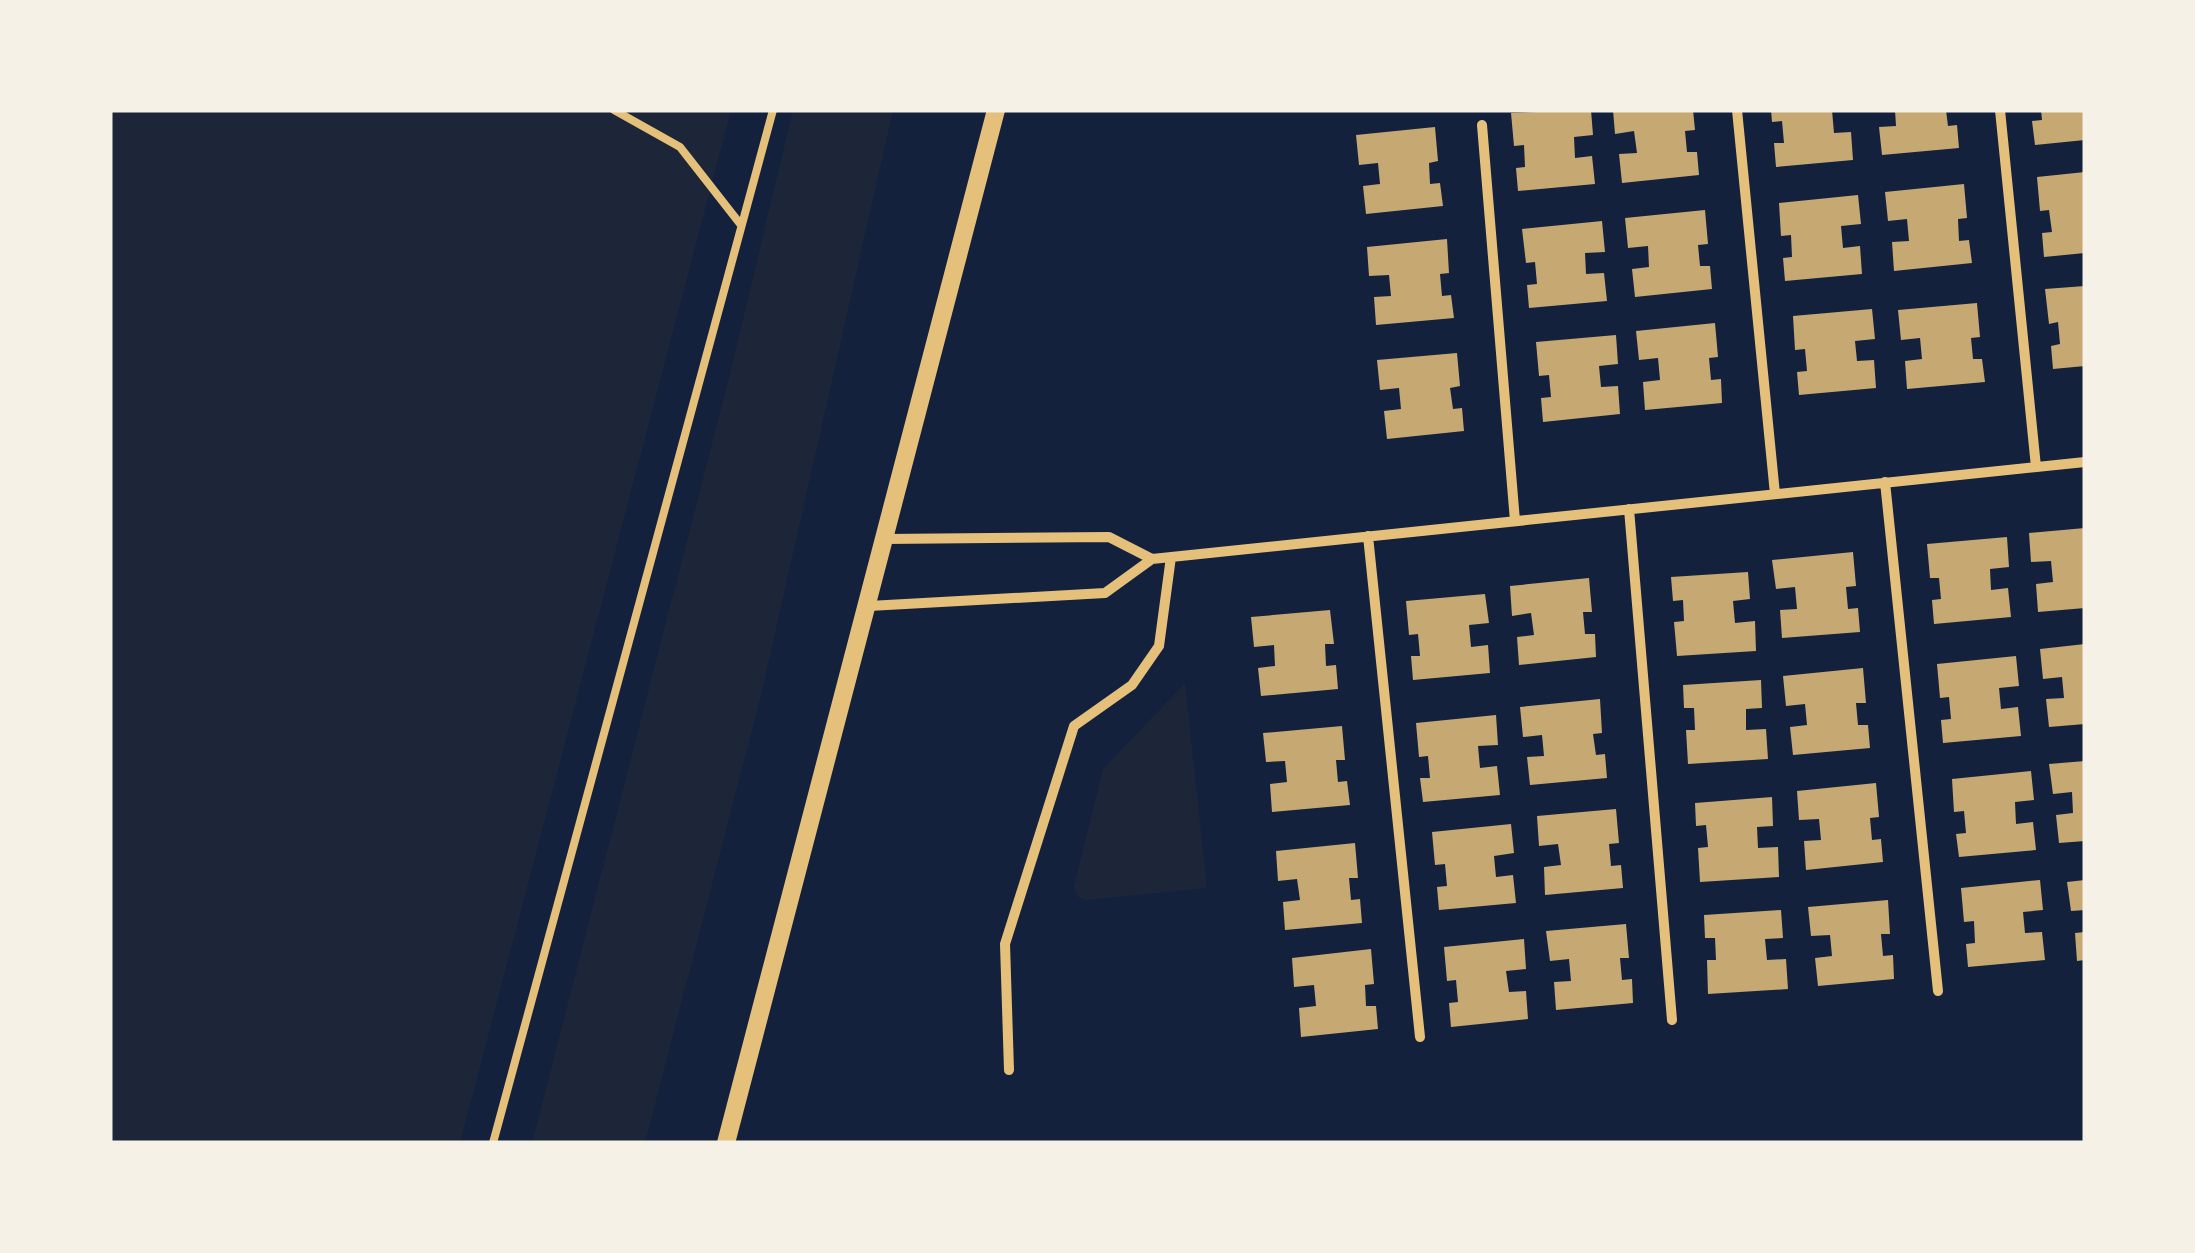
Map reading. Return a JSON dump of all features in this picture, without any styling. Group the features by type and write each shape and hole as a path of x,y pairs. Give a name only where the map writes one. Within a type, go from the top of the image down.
{"street":[{"path":"726,1143 996,110"},
{"path":"1737,110 1775,494"},
{"path":"2000,110 2036,466"},
{"path":"1482,125 1515,522"},
{"path":"868,606 1105,593 1152,559 1171,556 2085,462"},
{"path":"1885,482 1938,991"},
{"path":"1629,509 1672,1020"},
{"path":"1368,536 1420,1037"},
{"path":"884,539 1109,537 1152,559"},
{"path":"1009,1070 1005,944 1010,926 1074,726 1132,685 1159,646 1171,556"}],"lane":[{"path":"614,110 680,147 741,225"},
{"path":"493,1143 773,110"}],"shaded area":[{"path":"110,110 731,110 460,1143 110,1143"},
{"path":"793,110 893,110 761,695 645,1143 532,1143 731,370"},
{"path":"1185,683 1207,888 1085,900 1078,897 1074,887 1103,769"}],"building":[{"path":"1591,110 1593,135 1574,137 1575,158 1592,156 1595,184 1518,191 1516,168 1525,167 1524,145 1514,146 1511,113"},
{"path":"1613,110 1693,110 1695,130 1685,131 1687,152 1697,152 1699,175 1622,183 1619,154 1637,153 1634,131 1615,134"},
{"path":"1771,110 1832,110 1834,133 1851,132 1853,160 1776,167 1774,143 1784,143 1782,121 1772,122"},
{"path":"1895,110 1946,110 1948,126 1957,125 1959,148 1882,155 1879,127 1896,126"},
{"path":"2041,110 2085,110 2085,140 2035,145 2032,121 2042,120"},
{"path":"1435,127 1438,161 1429,163 1430,184 1440,183 1443,206 1366,214 1363,186 1380,184 1378,163 1359,165 1356,135"},
{"path":"2085,172 2085,253 2044,257 2042,233 2052,232 2049,210 2040,211 2037,177"},
{"path":"1964,184 1967,218 1958,219 1959,241 1969,240 1972,263 1894,271 1892,242 1909,241 1907,219 1888,221 1885,192"},
{"path":"1858,195 1861,224 1841,226 1843,248 1860,246 1862,274 1785,281 1783,258 1792,257 1791,235 1781,236 1779,203"},
{"path":"1705,210 1708,244 1698,245 1700,266 1710,266 1712,289 1635,297 1632,269 1649,267 1648,246 1628,248 1625,218"},
{"path":"1602,221 1605,252 1585,253 1586,274 1604,273 1607,301 1529,308 1527,285 1537,284 1535,262 1526,263 1522,229"},
{"path":"1447,239 1449,273 1440,274 1442,296 1451,295 1454,318 1376,325 1374,297 1391,296 1389,275 1369,276 1367,247"},
{"path":"2085,286 2085,366 2053,369 2051,346 2060,344 2058,322 2049,324 2045,289"},
{"path":"1977,303 1980,337 1971,338 1973,359 1982,359 1985,382 1907,389 1905,361 1922,359 1920,338 1901,340 1898,310"},
{"path":"1872,309 1875,339 1855,341 1857,361 1874,360 1876,388 1799,395 1797,372 1807,371 1805,349 1795,350 1793,316"},
{"path":"1715,323 1718,357 1709,358 1711,380 1721,379 1722,403 1645,410 1643,382 1660,380 1658,358 1639,360 1636,331"},
{"path":"1616,335 1618,364 1599,366 1601,387 1618,386 1620,414 1543,422 1541,398 1551,397 1549,375 1539,376 1536,342"},
{"path":"1457,353 1460,386 1450,388 1453,409 1462,408 1464,431 1387,439 1384,411 1401,409 1399,388 1380,390 1377,360"},
{"path":"2085,528 2085,608 2038,612 2036,584 2053,582 2051,561 2031,562 2029,533"},
{"path":"2007,537 2009,567 1990,569 1991,590 2008,588 2011,617 1934,624 1932,600 1941,599 1939,578 1930,578 1927,544"},
{"path":"1853,552 1856,586 1846,587 1848,609 1858,608 1860,632 1782,638 1780,610 1797,609 1795,587 1776,589 1772,560"},
{"path":"1748,572 1750,599 1733,601 1735,623 1755,621 1756,651 1677,656 1674,622 1684,621 1683,600 1673,601 1671,577"},
{"path":"1589,578 1592,612 1583,612 1585,634 1595,634 1596,657 1519,665 1517,637 1534,635 1531,613 1512,616 1510,586"},
{"path":"1485,594 1489,623 1469,625 1471,647 1488,645 1490,673 1413,680 1411,656 1420,656 1418,634 1409,635 1406,601"},
{"path":"1330,610 1334,644 1325,644 1326,666 1336,665 1338,689 1261,696 1258,668 1275,666 1274,645 1254,647 1251,617"},
{"path":"2085,644 2085,724 2049,727 2046,699 2064,698 2062,677 2043,679 2040,649"},
{"path":"2016,656 2019,686 1999,688 2001,709 2018,707 2021,736 1943,743 1941,720 1951,719 1949,697 1940,698 1937,664"},
{"path":"1863,668 1866,703 1856,703 1858,725 1868,725 1870,748 1793,755 1790,727 1807,725 1805,704 1786,706 1783,676"},
{"path":"1761,680 1762,708 1746,709 1746,730 1766,729 1768,759 1688,764 1686,730 1695,730 1694,708 1684,708 1683,685"},
{"path":"1600,699 1602,733 1593,734 1596,755 1605,754 1607,778 1530,785 1527,757 1544,756 1542,735 1523,737 1520,707"},
{"path":"1496,715 1498,745 1478,746 1480,768 1497,766 1500,795 1423,802 1420,778 1430,778 1428,756 1419,757 1416,723"},
{"path":"1342,726 1345,760 1336,760 1338,782 1347,781 1350,805 1272,812 1270,784 1287,782 1285,761 1266,762 1263,733"},
{"path":"2085,761 2085,841 2059,843 2056,815 2073,813 2072,792 2053,794 2049,764"},
{"path":"2031,771 2034,800 2015,802 2016,824 2033,822 2036,850 1959,857 1956,834 1966,833 1964,811 1954,812 1952,779"},
{"path":"1876,783 1879,817 1870,818 1872,840 1881,839 1883,862 1806,870 1804,841 1821,840 1819,819 1799,820 1797,791"},
{"path":"1772,797 1773,826 1757,827 1758,848 1778,847 1779,877 1700,882 1698,848 1708,847 1706,825 1696,826 1695,803"},
{"path":"1616,809 1619,843 1609,844 1611,866 1621,865 1623,888 1545,895 1544,867 1561,865 1558,844 1539,846 1537,816"},
{"path":"1511,824 1514,853 1494,856 1496,877 1513,875 1516,903 1439,910 1437,887 1447,886 1445,864 1435,865 1432,832"},
{"path":"1355,843 1358,878 1349,878 1351,900 1360,899 1362,923 1285,930 1283,902 1300,900 1297,879 1278,881 1276,851"},
{"path":"2040,880 2043,910 2023,912 2025,933 2042,932 2045,960 1968,967 1966,944 1975,943 1974,921 1964,922 1961,888"},
{"path":"2085,880 2085,910 2071,911 2067,882"},
{"path":"1888,900 1890,934 1881,934 1883,956 1893,955 1894,979 1818,986 1815,958 1832,956 1830,935 1811,936 1808,907"},
{"path":"1781,910 1783,938 1765,939 1767,960 1786,959 1788,989 1708,994 1707,960 1716,960 1715,938 1705,938 1704,915"},
{"path":"1626,924 1629,958 1620,958 1622,980 1632,979 1633,1003 1556,1010 1554,982 1571,981 1569,959 1550,961 1546,931"},
{"path":"2085,932 2085,960 2077,961 2075,933"},
{"path":"1524,939 1526,969 1506,971 1509,992 1526,991 1528,1019 1451,1027 1449,1003 1458,1002 1456,980 1447,981 1444,947"},
{"path":"1371,949 1374,984 1365,985 1366,1006 1376,1006 1378,1029 1301,1037 1299,1008 1316,1006 1314,985 1294,987 1292,958"}]}
